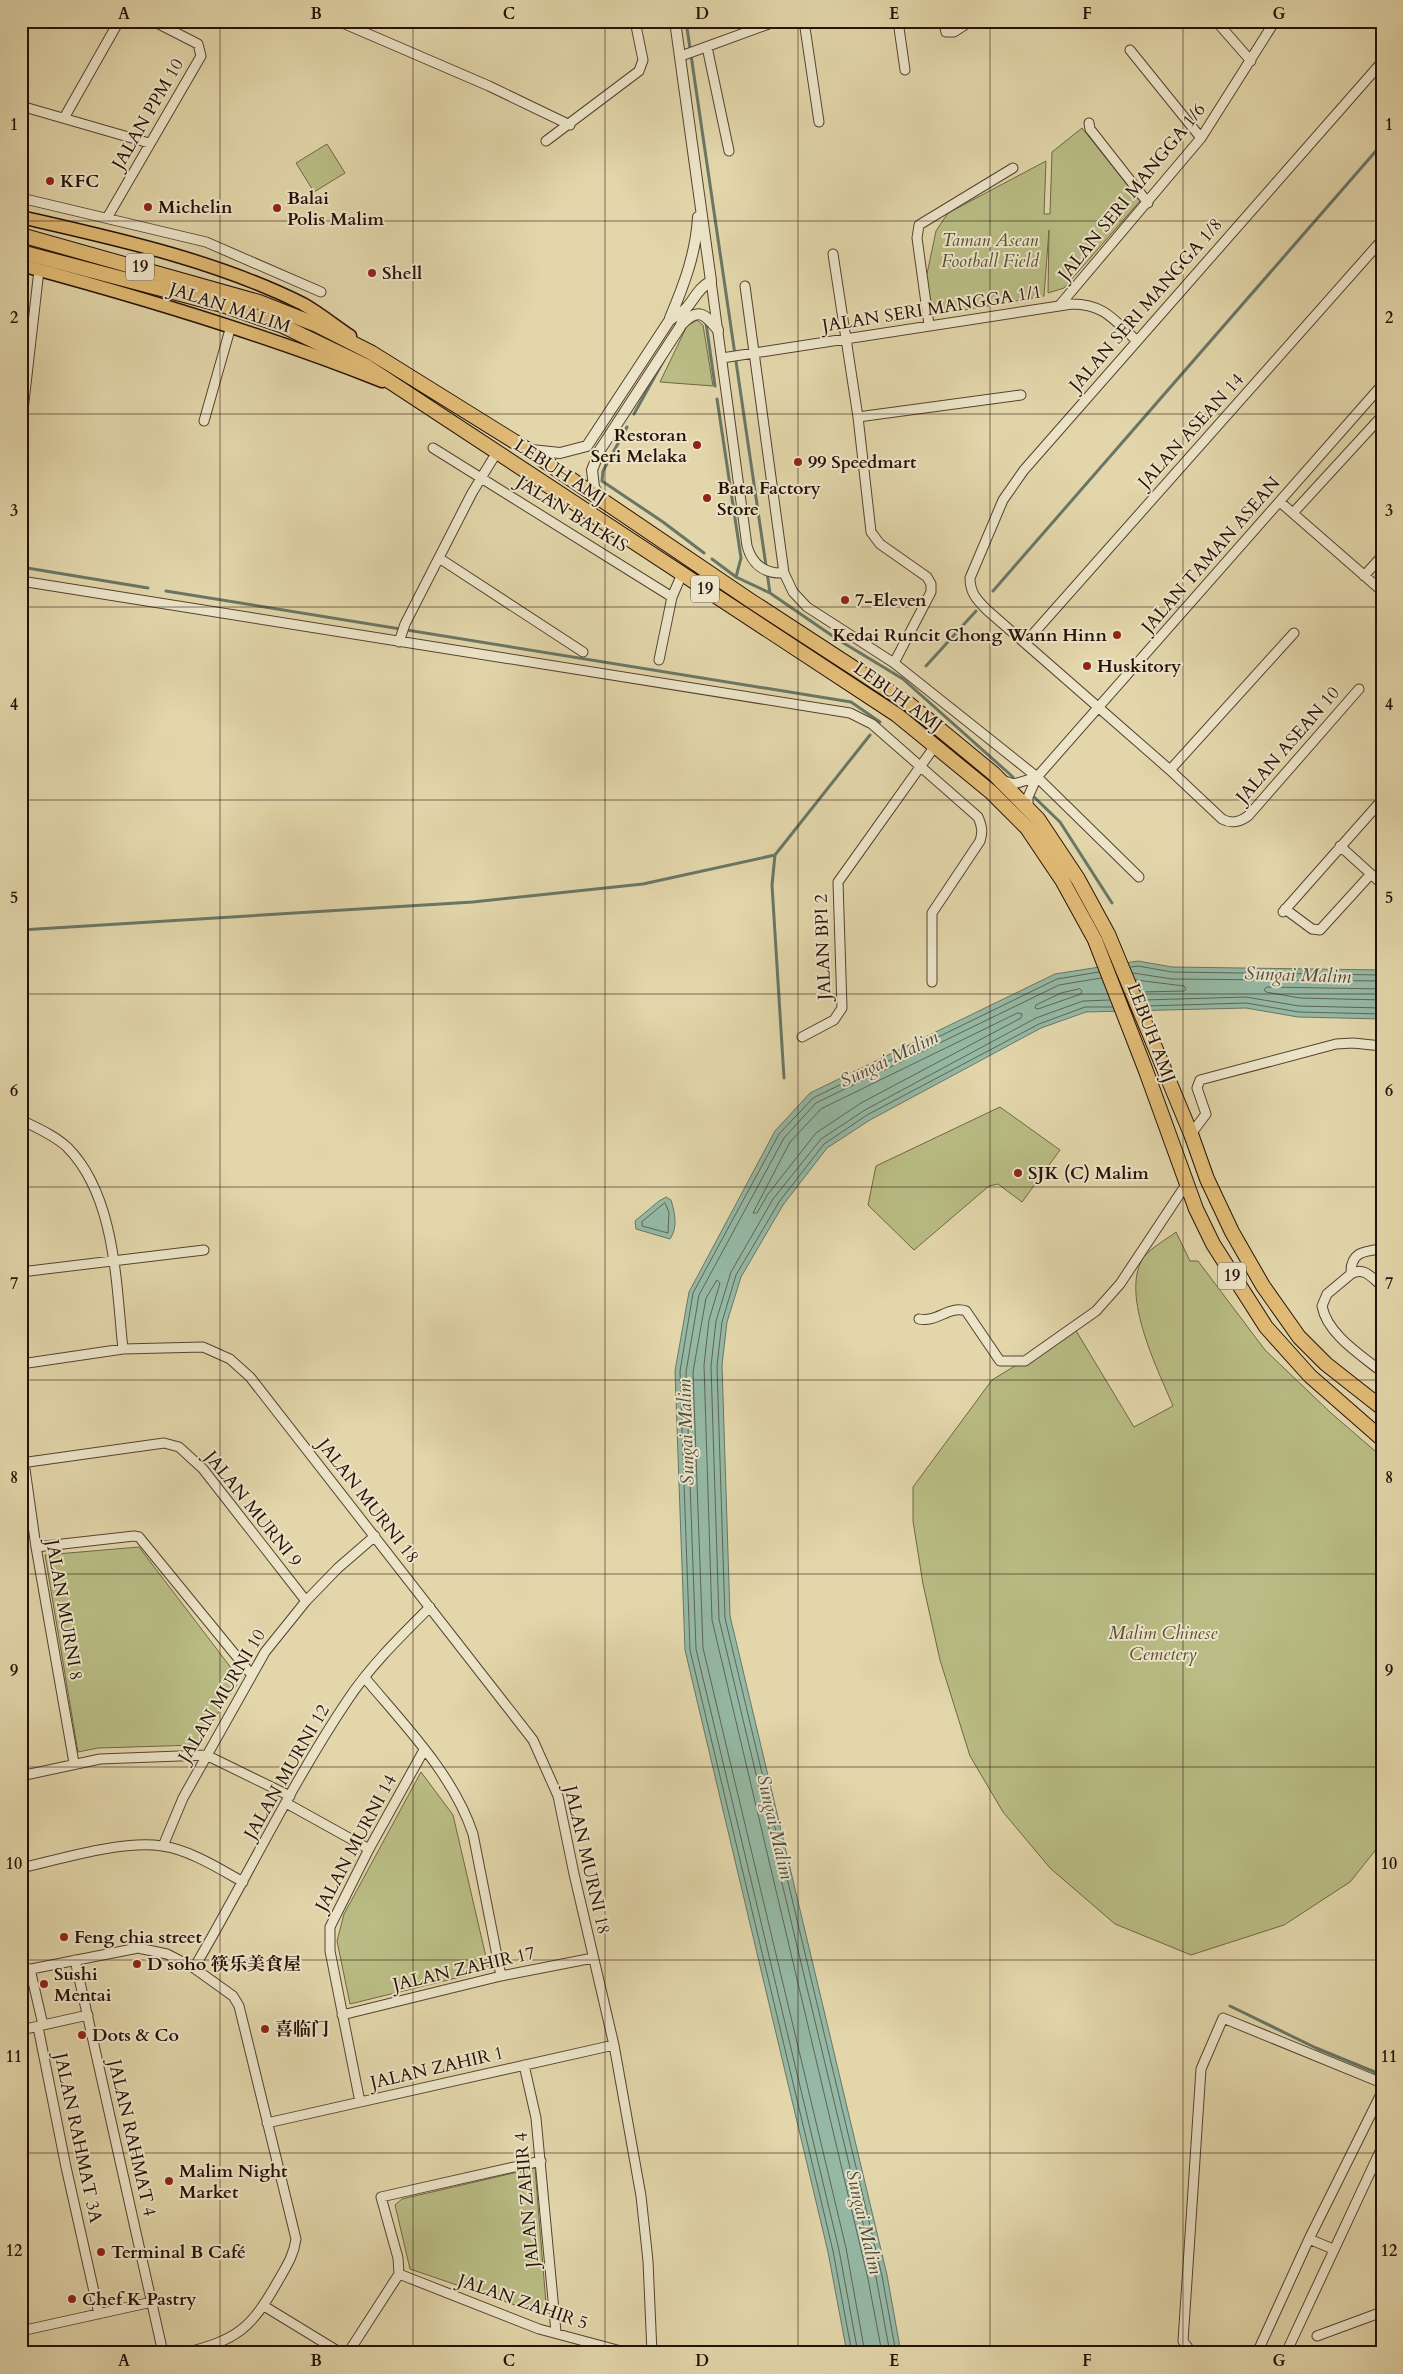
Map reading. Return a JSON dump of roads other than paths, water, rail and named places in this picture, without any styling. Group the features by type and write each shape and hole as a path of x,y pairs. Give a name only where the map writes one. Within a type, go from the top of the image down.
{"highway":[{"name":"LEBUH AMJ","path":"21,235 259,302 317,325 381,358 528,450 751,601 909,704 994,774 1038,819 1078,879 1108,934 1162,1062 1221,1211 1276,1306 1314,1352 1382,1408"},
{"name":"LEBUH AMJ","path":"21,252 222,305 283,326 366,366 897,715 991,792 1027,828 1062,880 1095,940 1146,1071 1196,1209 1213,1244 1266,1327 1310,1376 1382,1440"}],"main road":[{"name":"JALAN MALIM","path":"21,217 165,253 253,282 305,305 381,358"},
{"name":"JALAN MALIM","path":"21,265 147,300 231,326 294,347 396,386"}],"street":[{"path":"64,118 119,21"},
{"name":"JALAN PPM 10","path":"107,218 201,56 198,44 153,21"},
{"path":"338,21 481,82 570,125"},
{"path":"546,141 570,125 639,71 642,60 635,21"},
{"path":"675,21 688,54 699,191 718,330 726,358 747,546 750,556 758,566 772,573 784,573"},
{"path":"688,54 777,21"},
{"path":"804,21 819,122"},
{"path":"898,21 905,70"},
{"path":"943,21 946,32 950,33 972,21"},
{"path":"1216,21 1250,61"},
{"name":"JALAN SERI MANGGA 1/6","path":"1059,306 1201,138 1275,21"},
{"path":"707,47 729,151"},
{"path":"1130,50 1201,138"},
{"name":"JALAN SERI MANGGA 1/8","path":"1025,643 974,597 971,591 970,578 1003,500 1012,486 1136,340 1382,62"},
{"path":"21,106 149,143"},
{"path":"1089,123 1090,128 1148,203"},
{"path":"929,325 917,238 919,225 1013,168"},
{"path":"669,321 691,263 697,236 699,191"},
{"path":"21,198 206,242 321,292"},
{"name":"JALAN ASEAN 14","path":"1025,643 1382,240"},
{"path":"833,254 858,417 872,532 880,544 927,577 931,584 931,592 894,663"},
{"path":"21,428 39,270"},
{"path":"528,450 560,453 587,446 669,321 676,314 682,312 697,291 711,281"},
{"path":"745,286 784,573 793,592 807,607 894,663 1037,777 1139,877"},
{"name":"JALAN SERI MANGGA 1/1","path":"726,358 754,352 1059,306 1092,305 1107,314 1136,340"},
{"path":"680,327 684,318 682,312"},
{"path":"602,500 596,493 593,480 592,470 596,460 622,415 680,327 688,318 700,313 711,320 718,330"},
{"path":"204,421 231,326"},
{"name":"JALAN TAMAN ASEAN","path":"1037,777 1382,385"},
{"path":"858,417 1021,395"},
{"path":"1293,513 1382,416"},
{"name":"JALAN BALKIS","path":"433,448 672,597"},
{"path":"399,642 404,628 439,558 497,452"},
{"path":"1280,502 1382,592"},
{"path":"1364,576 1382,556"},
{"path":"439,558 583,652"},
{"path":"659,660 672,597 682,574"},
{"path":"21,581 850,713 872,724 923,766 978,817 983,833 932,913 932,982"},
{"path":"1025,643 1098,709 1170,770 1294,633"},
{"name":"JALAN ASEAN 10","path":"1170,770 1222,820 1229,823 1240,820 1249,815 1359,689"},
{"name":"JALAN BPI 2","path":"802,1037 834,1020 842,1008 844,1000 838,882 843,872 923,766 935,746"},
{"path":"994,774 1014,784 1037,777"},
{"path":"1028,808 1028,797 1037,777"},
{"path":"1370,875 1320,930 1312,929 1284,910 1382,800"},
{"path":"1340,846 1382,884"},
{"path":"1191,1134 1206,1114 1197,1088 1200,1080 1336,1044 1353,1043 1382,1046"},
{"path":"21,1120 56,1138 79,1162 102,1206 113,1259 123,1349 21,1364"},
{"path":"919,1319 927,1321 952,1310 960,1309 966,1311 1000,1361 1026,1361 1080,1323 1106,1301 1120,1284 1187,1184"},
{"path":"1351,1274 1352,1260 1356,1255 1362,1251 1382,1249"},
{"path":"21,1272 113,1259 204,1250"},
{"path":"1382,1286 1365,1271 1356,1271 1323,1299 1323,1314 1348,1344 1382,1372"},
{"name":"JALAN MURNI 18","path":"123,1349 203,1347 230,1359 250,1377 533,1740 550,1775 563,1815 574,1874 614,2045 641,2196 648,2261 652,2353"},
{"name":"JALAN MURNI 9","path":"23,1463 164,1443 172,1444 203,1469 306,1601"},
{"name":"JALAN MURNI 8","path":"23,1463 74,1763"},
{"name":"JALAN MURNI 10","path":"163,1846 183,1798 206,1755 250,1674 275,1637 338,1568 375,1536"},
{"path":"36,1547 139,1537 250,1674"},
{"name":"JALAN MURNI 12","path":"194,1968 288,1800 347,1700 394,1643 430,1607"},
{"path":"366,1678 424,1750 448,1783 468,1818 473,1834 501,1976"},
{"name":"JALAN MURNI 14","path":"360,2102 328,1943 328,1934 369,1849 424,1750"},
{"path":"21,1776 74,1763 100,1759 206,1755 288,1800 369,1849"},
{"path":"21,1868 126,1847 163,1846 204,1860 243,1882"},
{"path":"26,1970 138,1948 161,1951 194,1968 237,2001 296,2239 292,2256 264,2306 247,2327 226,2341 184,2353"},
{"name":"JALAN ZAHIR 17","path":"342,2015 501,1976 593,1958"},
{"name":"JALAN RAHMAT 4","path":"75,1960 163,2353"},
{"name":"JALAN RAHMAT 3A","path":"26,1970 41,2026 66,2167 99,2314"},
{"path":"21,2030 88,2015"},
{"path":"1192,2353 1183,2341 1201,2069 1223,2018 1382,2083"},
{"name":"JALAN ZAHIR 1","path":"267,2123 614,2045"},
{"name":"JALAN ZAHIR 4","path":"524,2066 536,2118 556,2332"},
{"path":"1257,2353 1309,2239 1382,2092"},
{"path":"1286,2353 1332,2249 1382,2147"},
{"path":"348,2353 399,2274 398,2258 382,2196 541,2161"},
{"path":"1309,2239 1332,2249"},
{"name":"JALAN ZAHIR 5","path":"399,2274 538,2328 602,2346 639,2353"},
{"path":"21,2331 152,2302"},
{"path":"264,2306 341,2353"},
{"path":"1317,2336 1382,2312"}],"water":[{"name":"Sungai Malim","path":"1138,961 1172,967 1382,970 1382,1019 1298,1017 1246,1008 1086,1012 1041,1028 870,1120 827,1148 783,1205 741,1277 727,1322 722,1365 730,1616 887,2275 901,2353 847,2353 828,2252 685,1650 675,1371 689,1292 775,1131 810,1093 1055,974"},
{"path":"666,1197 671,1200 675,1215 673,1235 670,1239 636,1229 635,1221"}],"waterway":[{"path":"686,21 770,593"},
{"path":"993,591 1382,144"},
{"path":"703,320 706,323 715,386"},
{"path":"634,414 665,358"},
{"path":"717,399 741,558 736,577"},
{"path":"627,427 603,471 602,481 663,522 704,553"},
{"path":"712,559 736,577 770,593 837,639 903,679 1013,777"},
{"path":"21,567 148,588"},
{"path":"166,591 851,702 880,722"},
{"path":"926,666 976,611"},
{"path":"784,1078 772,885 775,855 870,735"},
{"path":"1033,796 1060,822 1112,903"},
{"path":"21,930 473,902 643,884 775,855"},
{"path":"1230,2006 1316,2048 1382,2075"}],"place":[{"name":"KFC","path":"50,181"},
{"name":"Michelin","path":"148,207"},
{"name":"Balai Polis Malim","path":"277,208"},
{"name":"Shell","path":"372,273"},
{"name":"Restoran Seri Melaka","path":"697,445"},
{"name":"99 Speedmart","path":"798,462"},
{"name":"Bata Factory Store","path":"707,498"},
{"name":"7-Eleven","path":"845,600"},
{"name":"Kedai Runcit Chong Wann Hinn","path":"1117,635"},
{"name":"Huskitory","path":"1087,666"},
{"name":"SJK (C) Malim","path":"1018,1173"},
{"name":"Feng chia street","path":"64,1937"},
{"name":"D soho 筷乐美食屋","path":"137,1964"},
{"name":"Sushi Mentai","path":"44,1984"},
{"name":"喜临门","path":"265,2029"},
{"name":"Dots & Co","path":"82,2035"},
{"name":"Malim Night Market","path":"169,2181"},
{"name":"Terminal B Café","path":"101,2252"},
{"name":"Chef K Pastry","path":"72,2299"}],"park label":[{"name":"Taman Asean Football Field","path":"990,250"},
{"name":"Malim Chinese Cemetery","path":"1163,1644"}]}
